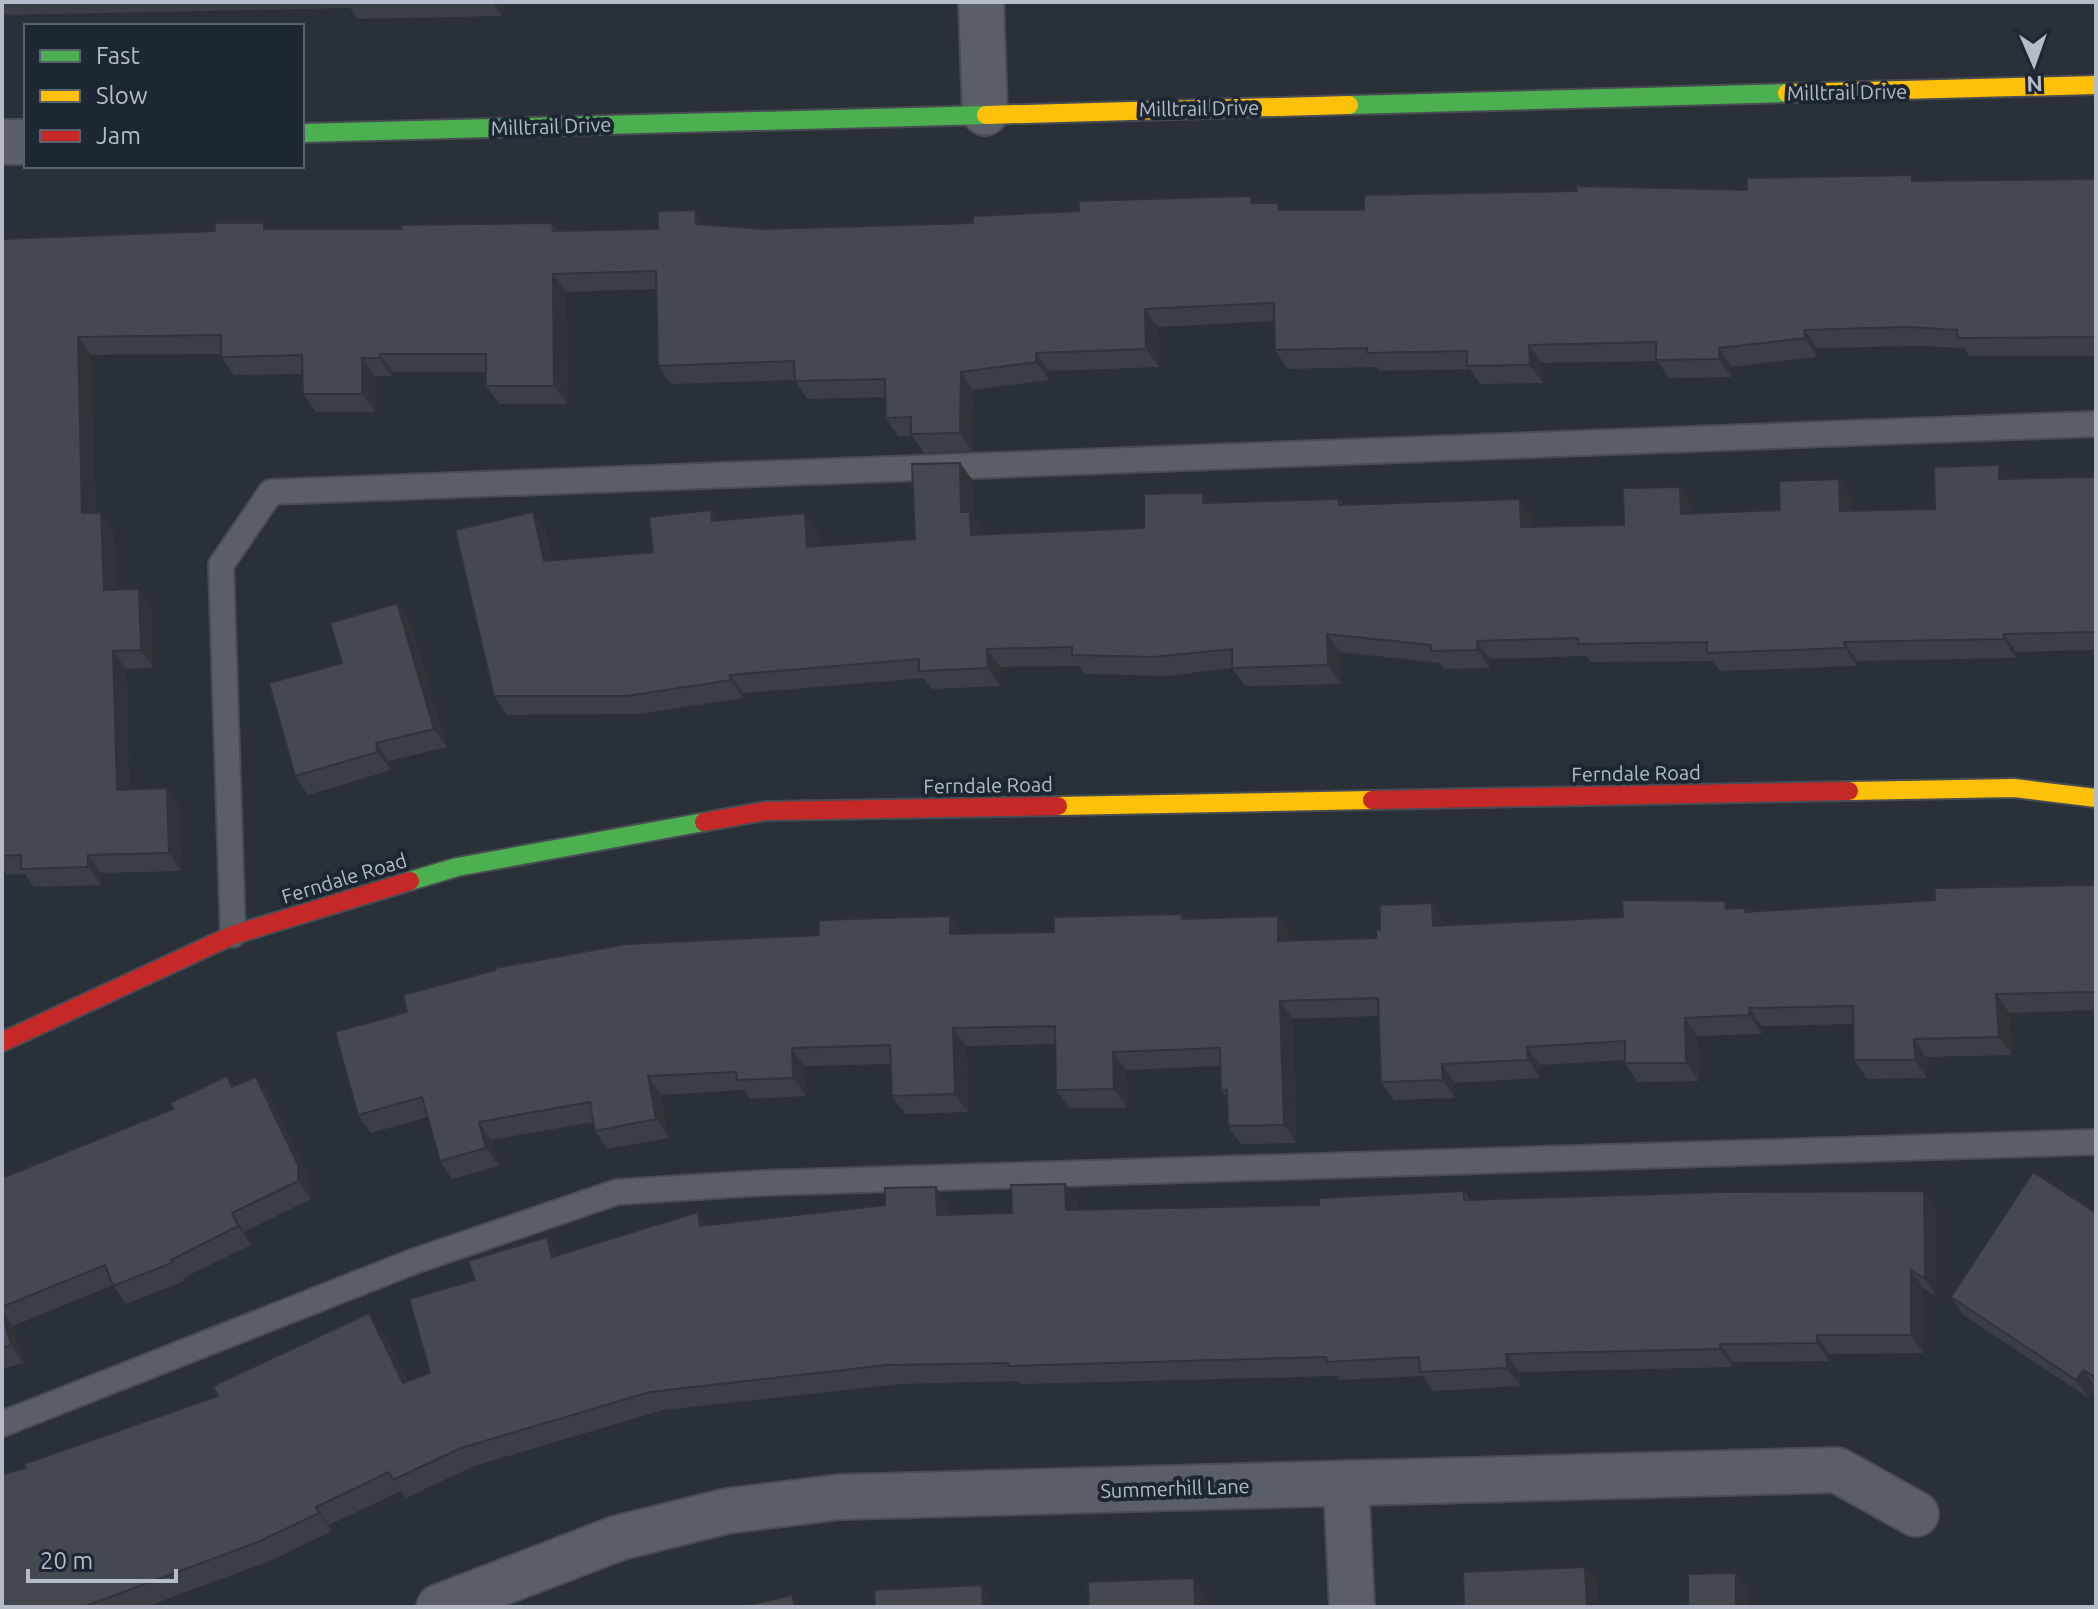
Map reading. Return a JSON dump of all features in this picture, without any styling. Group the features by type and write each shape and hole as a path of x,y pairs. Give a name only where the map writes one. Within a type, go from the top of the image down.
{"street":[{"path":"981,2 985,113"},
{"name":"Milltrail Drive","path":"304,133 2096,85"},
{"path":"2,142 24,142"},
{"name":"Ferndale Road","path":"2014,788 2069,776"},
{"name":"Ferndale Road","path":"2,1042 233,935 457,867 765,811 2014,788 2096,798"},
{"name":"Summerhill Lane","path":"439,1607 618,1538 727,1511 840,1497 1837,1470 1916,1514"},
{"path":"1346,1483 1352,1607"}],"lane":[{"path":"233,935 221,565 271,492 2096,424"},
{"path":"2,1424 412,1262 617,1192 778,1183 2096,1142"}],"building":[{"path":"1912,175 1912,181 2096,179 2096,337 1958,338 1957,330 1908,327 1804,330 1805,338 1719,348 1719,359 1656,360 1656,342 1529,345 1530,365 1467,366 1467,351 1367,353 1367,348 1275,350 1274,303 1145,309 1146,349 1036,353 1036,362 961,372 960,433 911,434 911,417 886,418 885,379 795,381 794,361 658,366 656,271 553,274 554,386 486,386 486,354 380,354 380,358 362,358 362,394 303,394 302,355 221,357 221,335 78,337 82,513 101,513 104,590 139,589 141,650 113,651 117,790 167,788 169,853 88,855 88,867 21,869 21,855 2,856 2,239 215,231 215,223 264,223 264,229 402,229 401,225 552,223 553,231 658,229 658,211 695,210 696,224 764,229 973,223 973,216 1079,211 1079,201 1251,196 1251,203 1278,203 1279,210 1364,210 1364,195 1577,191 1577,186 1747,190 1747,178"},
{"path":"960,463 961,512 970,512 971,535 1144,528 1144,494 1203,493 1203,503 1339,499 1339,505 1520,499 1521,527 1624,525 1623,488 1680,487 1681,514 1780,510 1779,481 1839,479 1840,511 1935,509 1934,467 1999,465 1999,479 2096,477 2096,632 2004,634 2004,639 1844,642 1845,648 1707,653 1707,642 1578,644 1578,638 1477,641 1477,650 1431,651 1431,645 1327,634 1328,665 1232,668 1232,649 1153,657 1072,655 1072,647 987,649 988,668 919,671 919,659 730,675 731,680 627,696 494,696 455,530 533,512 544,561 653,552 649,517 711,510 712,521 805,513 807,547 915,539 912,464"},
{"path":"397,603 434,729 376,743 378,752 295,776 269,683 342,663 330,623"},
{"path":"2096,885 2096,992 1996,994 1999,1037 1914,1039 1915,1060 1854,1060 1853,1006 1749,1008 1749,1015 1685,1018 1686,1063 1625,1063 1625,1041 1527,1047 1528,1060 1442,1064 1443,1080 1381,1082 1378,998 1280,1001 1284,1125 1228,1126 1227,1090 1221,1090 1220,1048 1113,1052 1114,1089 1056,1090 1055,1026 953,1028 955,1094 892,1096 890,1045 792,1048 793,1078 737,1080 736,1072 648,1076 656,1119 595,1131 590,1102 479,1122 486,1148 440,1161 422,1097 358,1115 335,1032 407,1012 403,995 495,968 627,944 819,935 819,920 950,916 950,934 1054,932 1054,917 1182,914 1182,919 1278,916 1278,941 1376,938 1376,930 1380,930 1380,905 1432,903 1433,926 1623,917 1622,900 1725,901 1726,909 1745,908 1745,912 1935,900 1935,888"},
{"path":"227,1076 232,1087 256,1077 298,1165 298,1181 232,1213 238,1226 171,1260 172,1263 113,1286 105,1265 2,1307 2,1178 173,1109 170,1103"},
{"path":"2033,1172 2096,1213 2096,1378 2084,1370 2076,1380 1951,1297"},
{"path":"1065,1184 1066,1210 1319,1205 1319,1198 1464,1191 1464,1200 1723,1192 1924,1191 1925,1279 1911,1270 1911,1335 1817,1335 1817,1343 1720,1344 1720,1349 1506,1354 1507,1368 1420,1372 1419,1357 1327,1362 1326,1357 1008,1366 1008,1363 887,1365 650,1392 461,1448 393,1480 389,1472 316,1507 319,1513 258,1542 83,1607 2,1607 2,1474 26,1468 24,1464 218,1396 213,1386 369,1313 403,1383 430,1373 409,1299 475,1280 468,1261 547,1237 552,1257 698,1212 700,1226 885,1205 885,1188 936,1187 937,1215 1012,1213 1011,1185"},
{"path":"2,1313 11,1345 2,1348"},
{"path":"1585,1567 1587,1607 1464,1607 1463,1572"},
{"path":"1736,1573 1736,1607 1688,1607 1688,1574"},
{"path":"1194,1578 1195,1607 1089,1607 1088,1582"},
{"path":"982,1585 983,1607 875,1607 874,1590"},
{"path":"792,1595 795,1607 740,1607"}],"traffic: fast":[{"path":"1349,105 1787,93"},
{"path":"304,133 986,115"},
{"path":"410,881 457,867 704,822"}],"traffic: slow":[{"path":"1787,93 2096,85"},
{"path":"986,115 1349,105"},
{"path":"1849,791 2014,788 2096,798"},
{"path":"1058,806 1372,800"}],"traffic: jam":[{"path":"1372,800 1849,791"},
{"path":"704,822 765,811 1058,806"},
{"path":"2,1042 233,935 410,881"}]}
